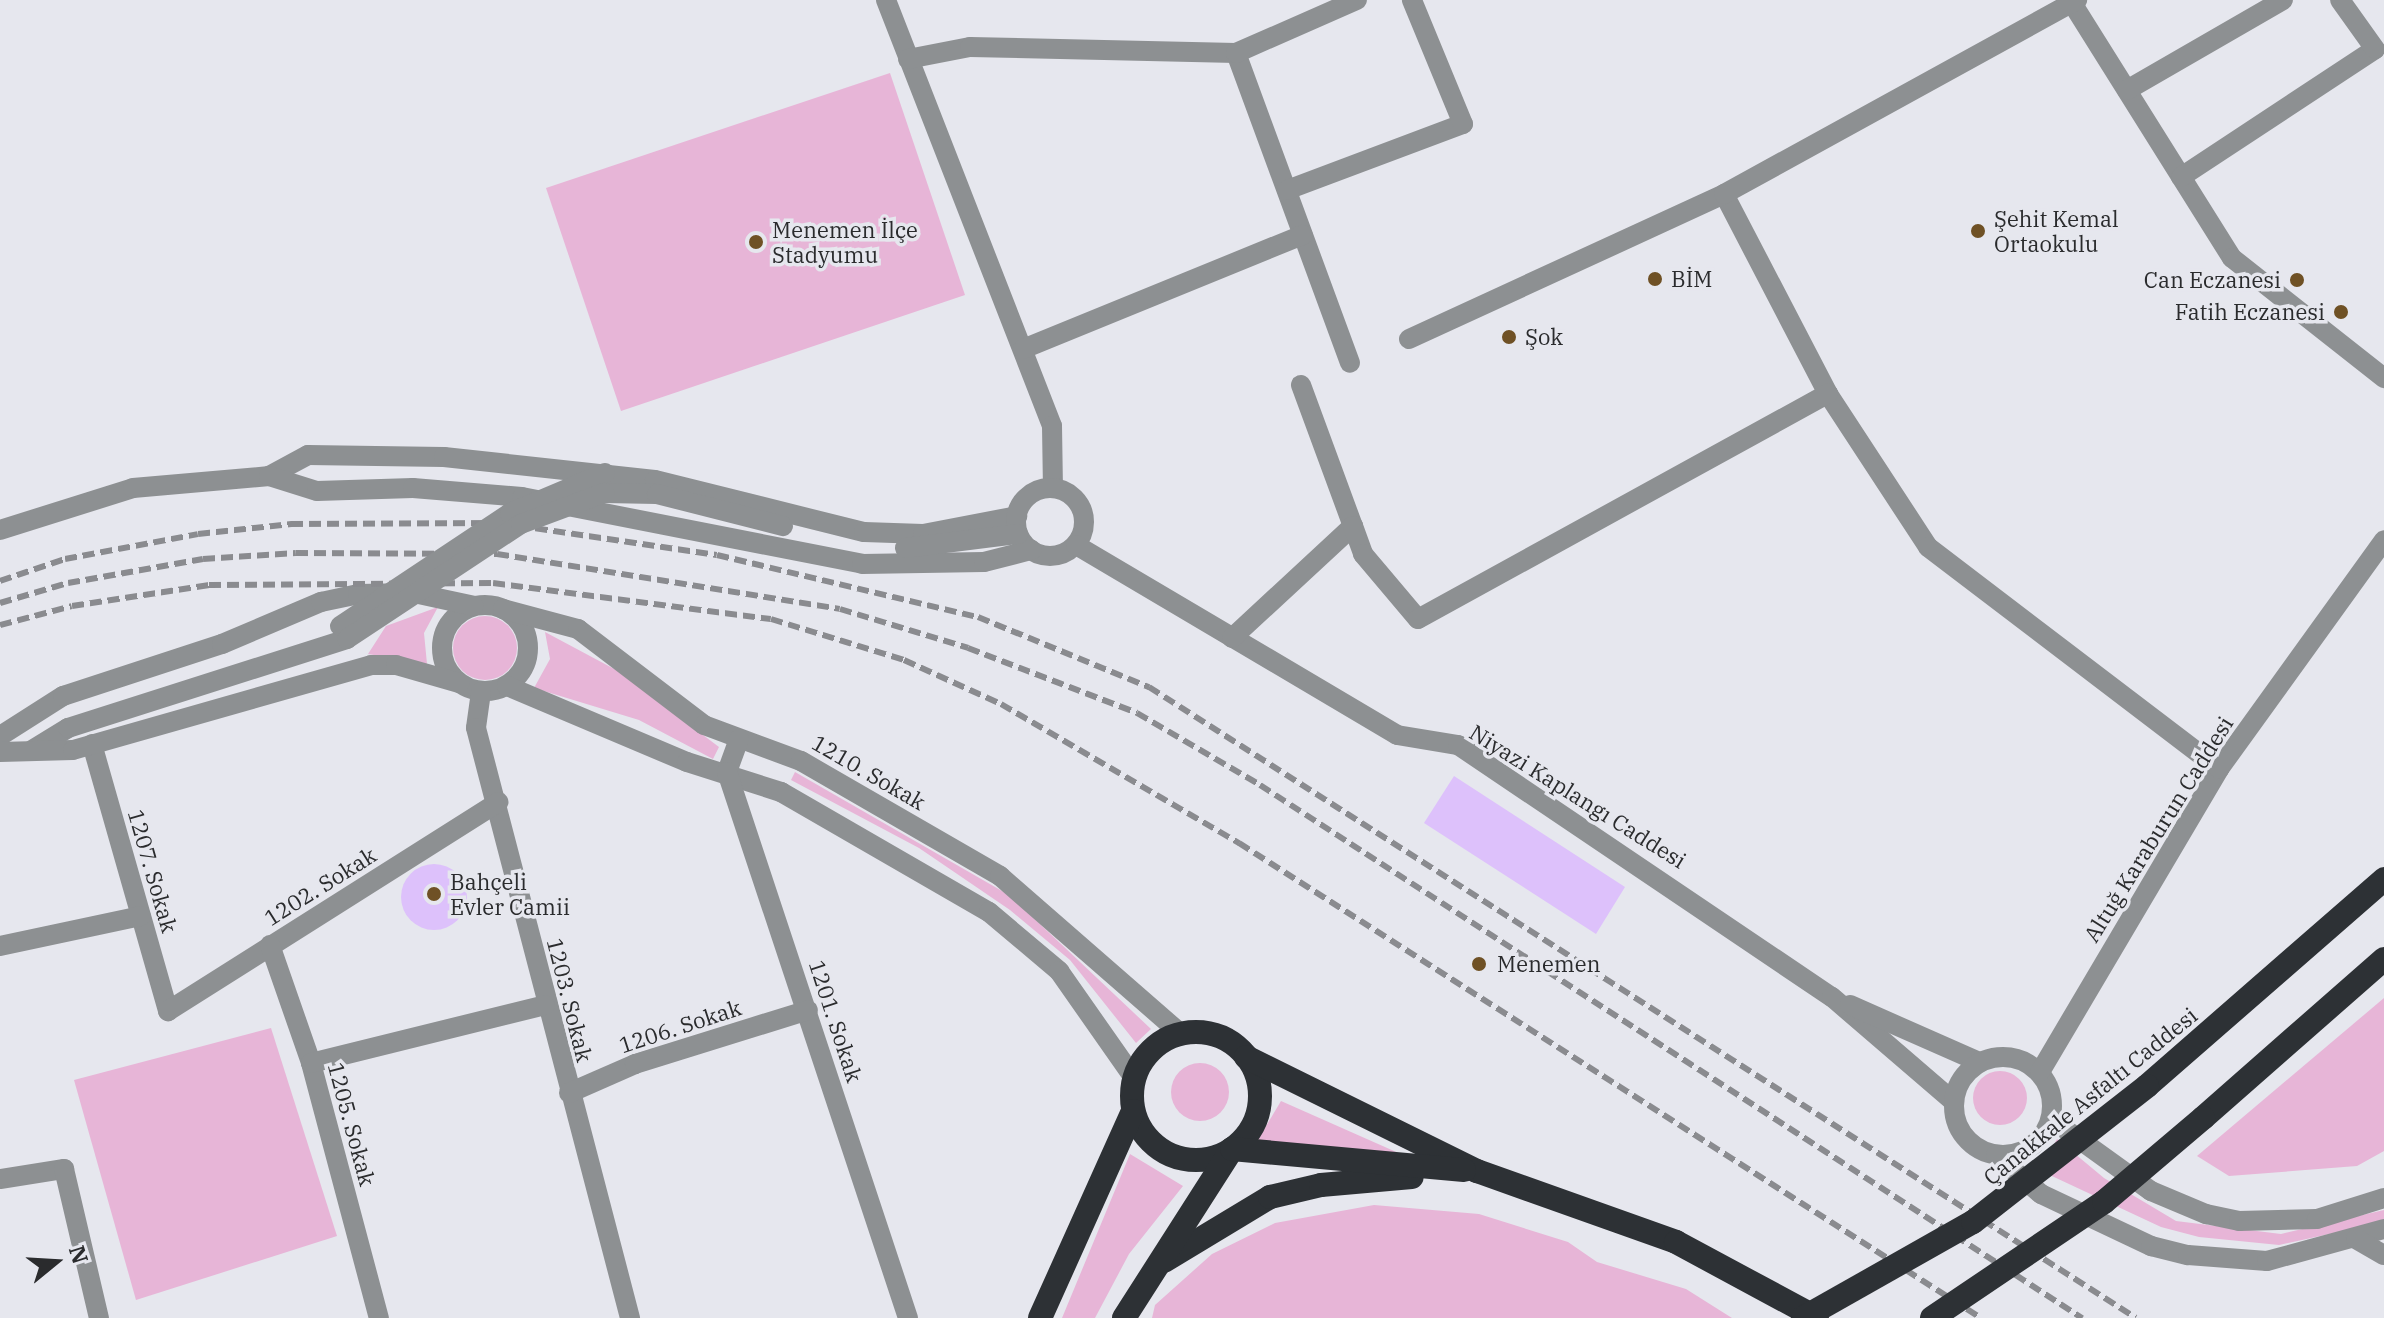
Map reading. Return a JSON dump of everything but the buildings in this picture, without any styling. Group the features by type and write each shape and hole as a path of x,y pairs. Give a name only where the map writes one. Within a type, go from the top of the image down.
{"highway":[{"name":"Çanakkale Asfaltı Caddesi","path":"1803,1318 1973,1222 2147,1086 2384,879"},
{"path":"1932,1318 2104,1202 2384,959"},
{"path":"1040,1318 1133,1111 1134,1078 1160,1043 1180,1033 1217,1035 1246,1057 1477,1171 1676,1242 1817,1318"},
{"path":"1124,1318 1259,1106 1246,1057"},
{"path":"1133,1111 1150,1141 1181,1158 1232,1149 1477,1171"},
{"path":"1153,1269 1270,1197 1321,1185 1477,1171"}],"street":[{"path":"886,0 1052,426 1053,488"},
{"path":"908,59 970,47 1236,53 1357,0"},
{"path":"1287,190 1463,124 1412,0"},
{"path":"2127,90 2283,0"},
{"path":"2181,177 2375,49 2340,0"},
{"path":"1409,339 1724,194 2074,1 2232,258 2384,378"},
{"path":"1236,53 1350,363"},
{"path":"1724,194 1828,394 1928,547 2219,769"},
{"path":"1023,349 1303,235"},
{"path":"1301,385 1363,554 1418,619 1521,559 1828,394"},
{"path":"0,530 133,488 269,476 317,491 413,488 522,497 862,564 984,562 1022,533 1032,493 1053,488 1081,506 1084,528 1076,545 1052,557 1022,533 939,547 876,547 657,494 444,457 308,455 269,476"},
{"path":"32,750 68,728 343,633 521,524 604,483"},
{"path":"1232,638 1353,526"},
{"name":"Altuğ Karaburun Caddesi","path":"2040,1072 2219,769 2384,540"},
{"name":"Niyazi Kaplangı Caddesi","path":"1076,545 1397,735 1458,745 1832,997 1954,1102"},
{"path":"0,736 63,696 222,644 321,602 358,594 414,593 503,609 527,639 525,666 507,686 481,692 407,667 371,665 92,744 0,752"},
{"path":"459,683 444,664 442,640 453,619 474,606"},
{"name":"1210. Sokak","path":"503,609 578,629 690,716 739,739 801,761 1000,876 1180,1033"},
{"path":"28,717 72,714 343,633"},
{"path":"507,686 687,762 727,772 833,818 1032,943 1095,1015 1134,1078"},
{"name":"1203. Sokak","path":"481,692 476,728 498,802 545,1005 630,1318"},
{"path":"727,772 739,739"},
{"name":"1207. Sokak","path":"92,744 168,1011"},
{"name":"1201. Sokak","path":"727,772 908,1318"},
{"name":"1202. Sokak","path":"168,1011 498,802"},
{"path":"0,946 141,916"},
{"name":"1205. Sokak","path":"270,945 311,1063 379,1318"},
{"name":"Niyazi Kaplangı Caddesi","path":"1832,997 1979,1062"},
{"path":"311,1063 545,1005"},
{"name":"1206. Sokak","path":"569,1093 635,1064 808,1010"},
{"path":"1996,1155 2024,1151 2051,1119 2052,1094 2040,1072 2005,1056 1979,1062 1961,1079 1954,1102 1965,1137 1996,1155 2041,1194 2151,1246 2188,1255 2267,1261 2384,1229"},
{"path":"2051,1119 2151,1191 2206,1214 2239,1221 2317,1219 2384,1198"},
{"path":"0,1179 64,1169 99,1318"},
{"path":"2356,1239 2384,1255"}],"shaded area":[{"name":"Menemen İlçe Stadyumu","path":"890,73 965,295 621,411 546,188"},
{"path":"438,607 424,633 427,664 368,654 386,626"},
{"path":"479,616 491,616 508,625 515,636 515,660 508,671 491,680 479,680 467,675 458,666 453,654 453,642 458,630 467,621"},
{"path":"545,632 618,671 719,747 713,759 639,720 534,688 550,659"},
{"path":"795,772 1009,895 1151,1029 1136,1043 1070,960 1010,910 919,848 791,780"},
{"path":"2384,998 2384,1151 2357,1166 2229,1176 2197,1156"},
{"path":"271,1028 337,1236 136,1300 74,1080"},
{"path":"1200,1063 1221,1071 1229,1092 1221,1113 1200,1121 1179,1113 1171,1092 1179,1071"},
{"path":"2000,1071 2019,1079 2027,1098 2019,1117 2000,1125 1981,1117 1973,1098 1981,1079"},
{"path":"1281,1101 1403,1155 1256,1143"},
{"path":"2057,1139 2104,1178 2176,1221 2281,1234 2384,1210 2384,1222 2279,1245 2199,1237 2161,1227 2039,1170"},
{"path":"1130,1154 1183,1186 1129,1254 1095,1318 1062,1318"},
{"path":"1374,1205 1479,1214 1568,1242 1597,1262 1686,1289 1732,1318 1152,1318 1155,1305 1212,1254 1275,1223"}],"railway":[{"path":"0,581 65,559 198,534 291,524 500,523 717,555 978,617 1149,687 2136,1318"},
{"path":"0,603 68,583 203,559 296,553 497,554 840,609 968,648 1137,713 1260,785 2082,1318"},
{"path":"0,625 72,606 209,585 493,583 771,619 904,660 1001,704 1239,843 1981,1318"}],"place":[{"name":"Şehit Kemal Ortaokulu","path":"1978,231"},
{"name":"Menemen İlçe Stadyumu","path":"756,242"},
{"name":"BİM","path":"1655,279"},
{"name":"Can Eczanesi","path":"2297,280"},
{"name":"Fatih Eczanesi","path":"2341,312"},
{"name":"Şok","path":"1509,337"},
{"name":"Bahçeli Evler Camii","path":"434,894"},
{"name":"Menemen","path":"1479,964"}]}
